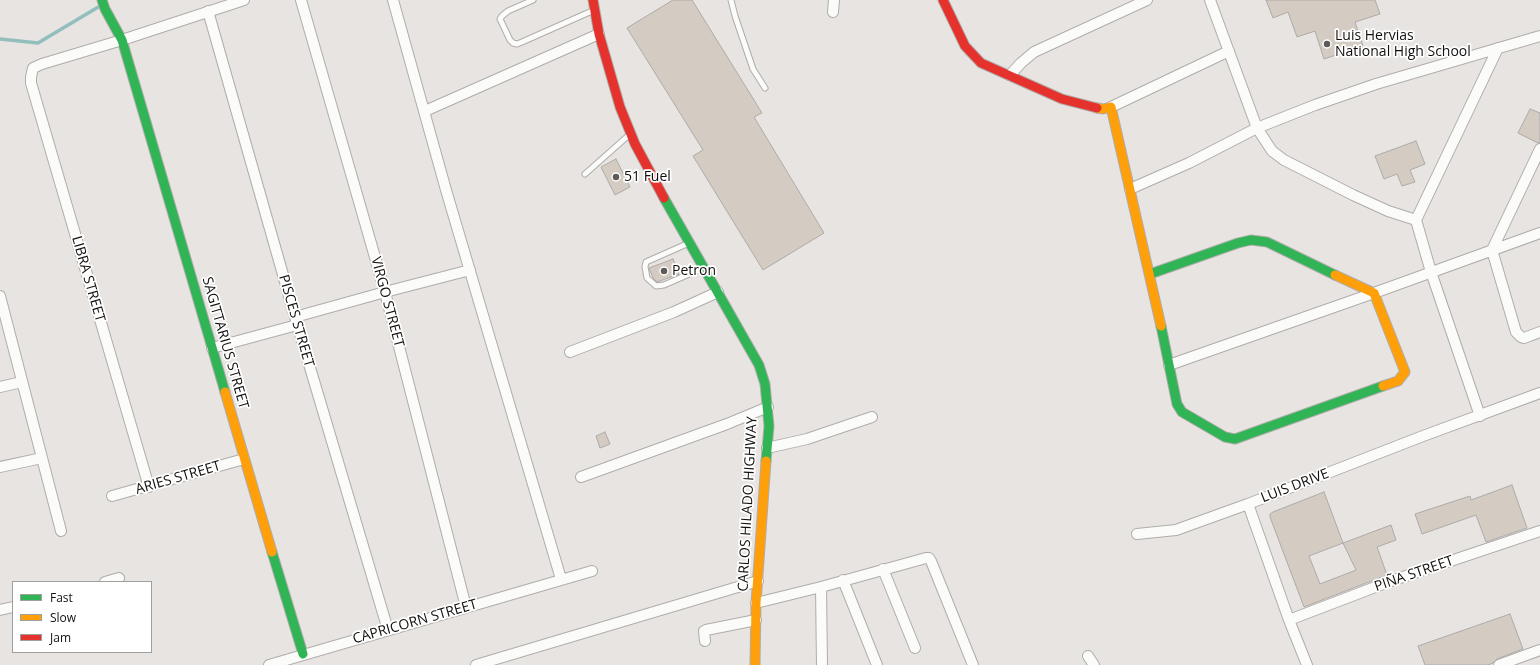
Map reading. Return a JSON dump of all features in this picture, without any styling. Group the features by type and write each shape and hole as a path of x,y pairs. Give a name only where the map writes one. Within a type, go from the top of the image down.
{"street":[{"name":"SAGITTARIUS STREET","path":"102,0 105,9 122,40 244,459 303,654"},
{"path":"122,40 244,0"},
{"name":"VIRGO STREET","path":"301,0 384,292 466,607"},
{"path":"393,0 470,270 561,579"},
{"name":"CARLOS HILADO HIGHWAY","path":"593,0 599,34 620,107 631,133 658,188 759,365 765,384 769,426 756,603 755,665"},
{"path":"833,12 834,0"},
{"path":"1010,75 1034,52 1147,0"},
{"path":"1210,0 1257,128 1272,151 1284,160 1388,211 1416,220"},
{"path":"945,1 965,46 981,63 1070,101 1092,108 1103,109 1111,107 1229,51"},
{"name":"PISCES STREET","path":"208,11 296,321 388,630"},
{"path":"425,111 599,34"},
{"path":"1130,189 1189,163 1257,128 1315,105 1376,84 1540,36"},
{"name":"LIBRA STREET","path":"122,40 42,64 33,68 30,77 149,487"},
{"path":"1480,416 1431,272 1416,220 1498,48"},
{"path":"1111,107 1150,274 1177,404 1182,412 1230,439 1234,439 1398,381 1404,375 1405,372 1374,293 1267,242 1251,240 1238,243 1150,274"},
{"path":"1540,148 1492,250 1516,332 1524,338 1540,332"},
{"path":"1169,365 1540,233"},
{"path":"212,348 384,292 470,270"},
{"path":"570,352 660,318 718,292"},
{"path":"0,296 1,310 22,382 61,531"},
{"path":"0,387 22,382"},
{"name":"LUIS DRIVE","path":"1307,665 1289,620 1248,504 1540,393"},
{"path":"581,477 727,424 768,407"},
{"path":"767,448 813,438 872,417"},
{"path":"0,467 42,458"},
{"name":"ARIES STREET","path":"112,496 149,487 244,459"},
{"path":"1138,534 1176,530 1248,504"},
{"name":"PIÑA STREET","path":"1289,620 1392,581 1540,531"},
{"path":"756,603 822,587 926,558 930,560 973,665"},
{"path":"883,569 915,648"},
{"name":"CAPRICORN STREET","path":"269,665 592,571"},
{"path":"108,581 119,578"},
{"path":"843,580 876,665"},
{"path":"476,665 758,581"},
{"path":"822,587 822,665"},
{"path":"0,610 12,607"},
{"path":"704,641 704,631 706,630 756,620"},
{"path":"1499,665 1540,650"}],"lane":[{"path":"533,0 508,10 500,19 510,40 513,43 517,44 522,42 595,10"},
{"path":"731,0 753,68 765,88"},
{"path":"585,174 631,133"},
{"path":"689,243 646,262 645,267 647,278 656,286 664,286 704,268"}],"building":[{"path":"673,0 692,0 762,113 754,117 824,233 763,270 693,156 703,150 627,28"},
{"path":"1266,0 1375,0 1380,14 1355,22 1363,46 1324,59 1315,31 1297,37 1288,12 1273,18"},
{"path":"1530,109 1540,113 1540,143 1518,133"},
{"path":"1416,141 1425,164 1410,170 1415,182 1402,186 1397,174 1384,179 1375,156"},
{"name":"51 Fuel","path":"616,159 630,187 615,195 601,167"},
{"name":"Petron","path":"673,259 679,274 657,282 653,278 649,268"},
{"path":"605,432 610,444 600,448 596,436"},
{"path":"1512,485 1527,528 1486,542 1476,515 1422,534 1415,514 1470,496 1471,500"},
{"path":"1324,492 1343,543 1391,525 1396,540 1377,547 1387,575 1304,607 1270,517 1270,514","holes":["1343,543 1356,570 1320,584 1309,556"]},
{"path":"1510,614 1523,649 1497,659 1488,665 1425,665 1418,646"}],"waterway":[{"path":"0,39 38,43 100,6"}],"traffic: fast":[{"path":"102,0 105,9 122,40 225,392"},
{"path":"664,198 759,365 765,384 769,426 766,461"},
{"path":"1150,274 1238,243 1251,240 1267,242 1335,275"},
{"path":"1161,326 1177,404 1182,412 1225,437 1235,439 1383,386"},
{"path":"272,552 303,654"}],"traffic: slow":[{"path":"1097,108 1103,109 1111,107 1161,326"},
{"path":"1335,275 1374,293 1405,372 1398,381 1383,386"},
{"path":"225,392 272,552"},
{"path":"755,665 756,603 766,461"}],"traffic: jam":[{"path":"593,0 599,34 620,107 635,144 664,198"},
{"path":"943,0 965,46 981,63 1062,99 1097,108"}],"place":[{"name":"Luis Hervias National High School","path":"1327,44"},
{"name":"51 Fuel","path":"616,177"},
{"name":"Petron","path":"664,271"}]}
